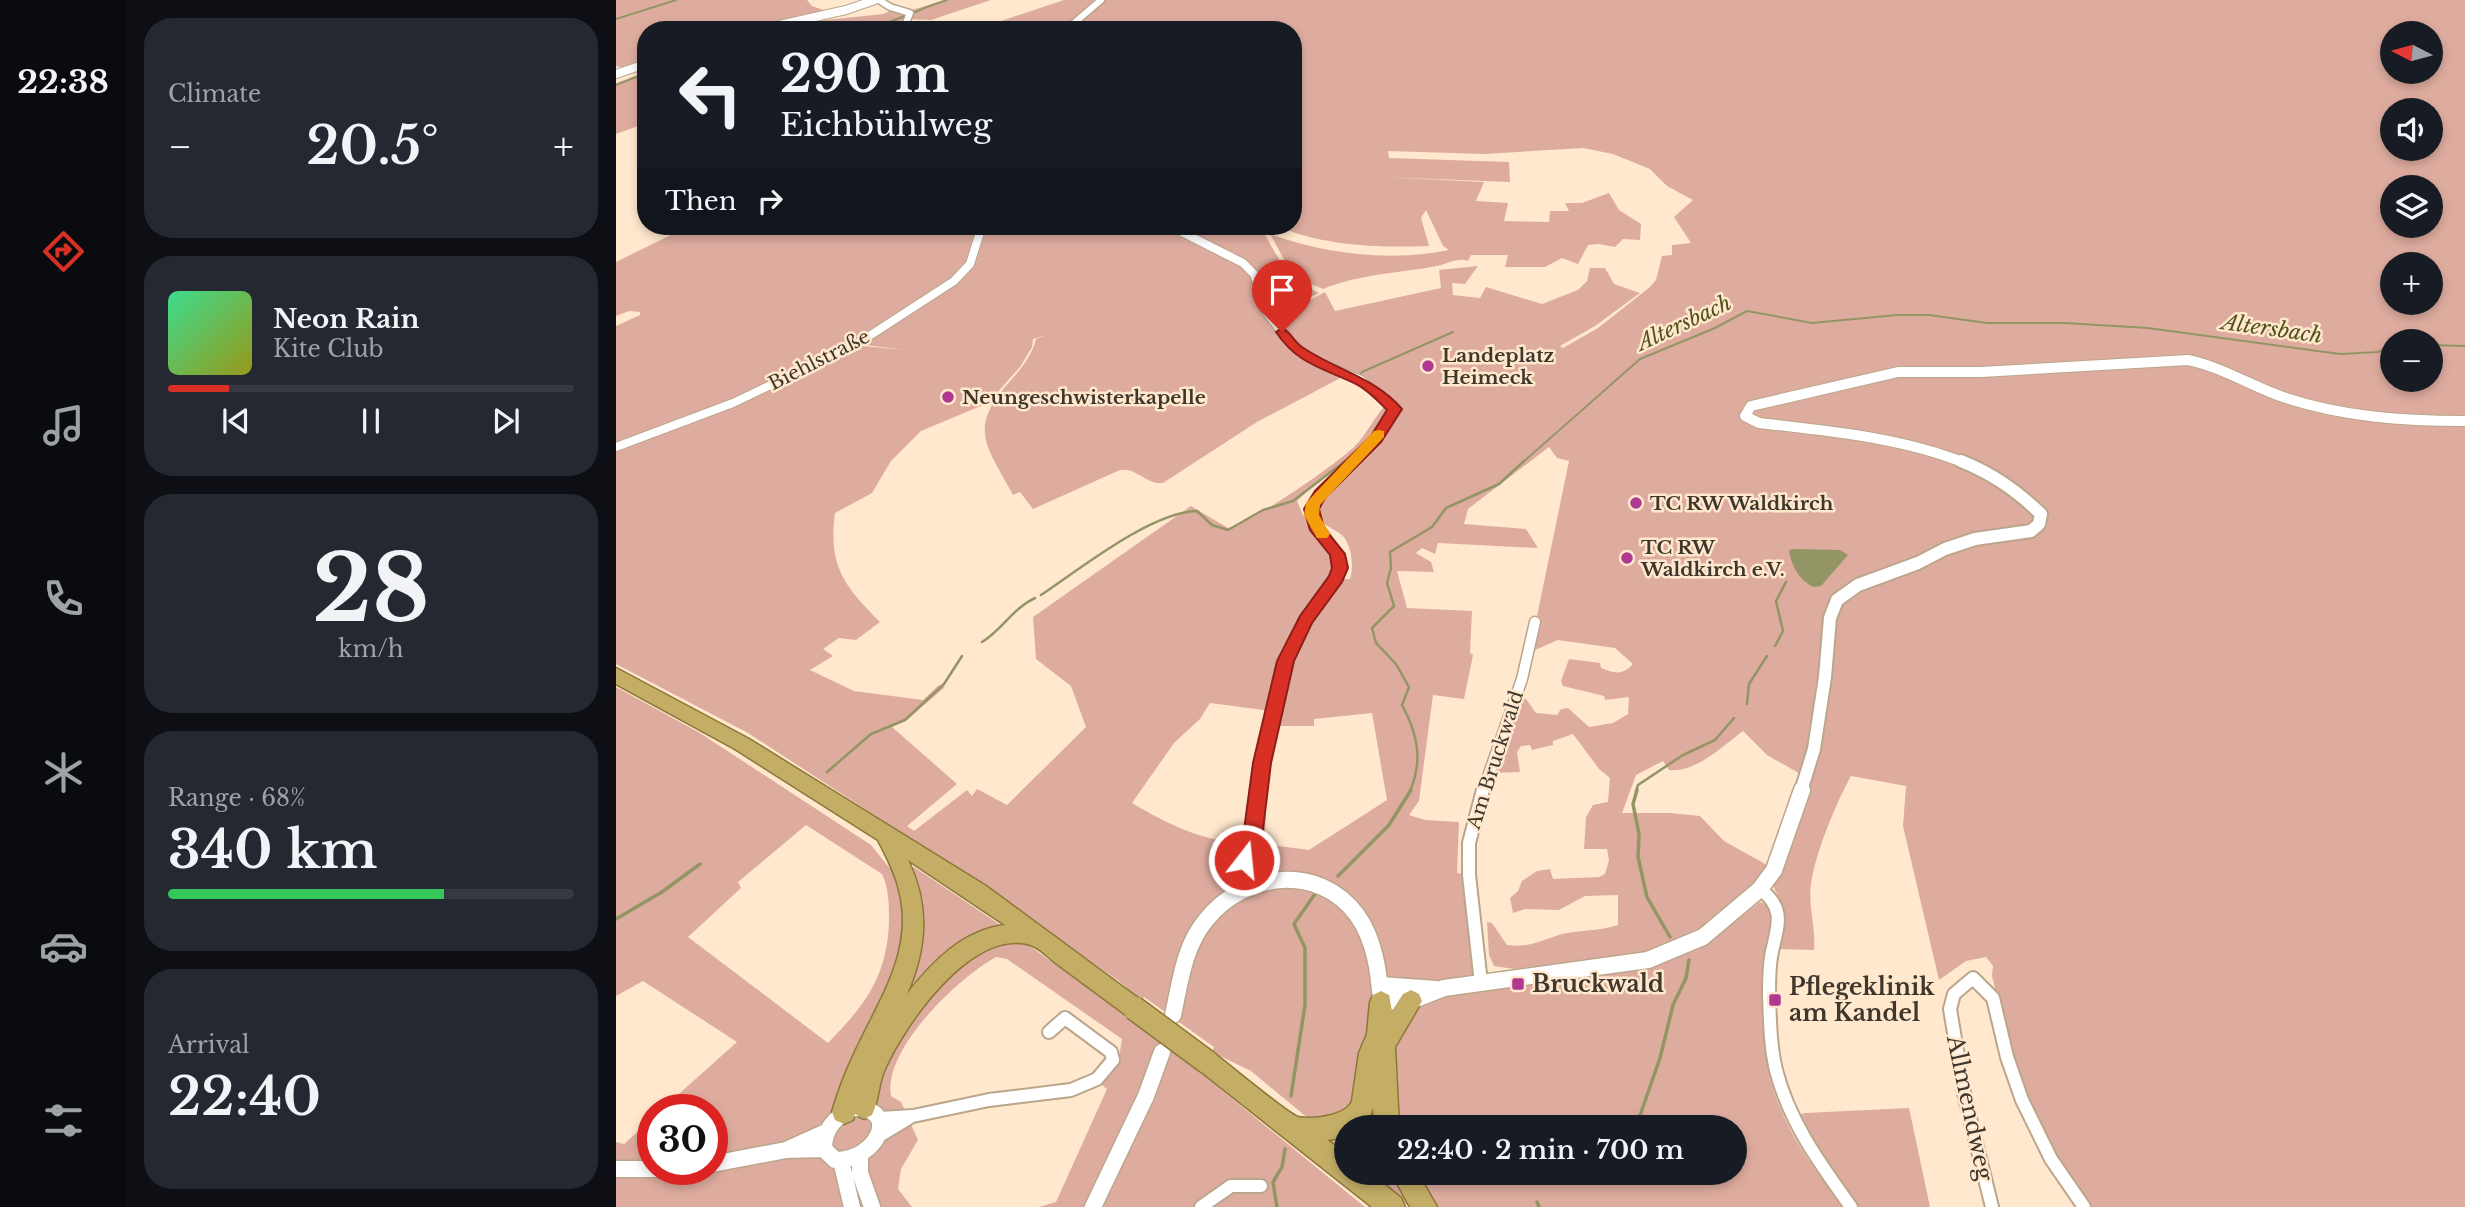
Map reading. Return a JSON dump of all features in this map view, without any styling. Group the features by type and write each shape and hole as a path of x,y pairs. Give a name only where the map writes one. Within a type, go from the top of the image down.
{"highway":[{"path":"616,675 742,744 978,893 1207,1062 1334,1161"},
{"path":"866,1118 858,1068 907,966 914,939 912,896 885,834"},
{"path":"866,1118 864,1095 872,1072 885,1045 911,1005 963,951 985,939 1006,934 1035,936"},
{"path":"1380,993 1385,1115"},
{"path":"1294,1129 1341,1127 1359,1114 1364,1101 1371,1052 1411,1001"},
{"path":"1364,1185 1392,1207"},
{"path":"1410,1185 1423,1207"}],"street":[{"path":"797,21 877,0 909,13 909,21"},
{"path":"1076,21 1101,0"},
{"path":"616,75 637,67"},
{"name":"Biehlstraße","path":"616,447 733,403 860,342 954,282 970,264 979,235"},
{"path":"1188,235 1242,262 1254,274 1255,292 1262,307 1293,348 1316,362 1366,384 1395,409 1376,439 1320,495 1311,509 1317,530 1337,554 1340,568 1336,578 1305,620 1285,661 1262,763 1251,846 1244,860 1251,863 1259,882"},
{"path":"1380,993 1481,984 1659,957 1703,937 1760,889 1774,870 1786,841 1814,749 1825,677 1830,618 1837,600 1858,585 1955,546 1975,539 2031,531 2039,524 2041,514 2022,494 2003,481 1974,468 1910,444 1759,424 1745,416 1751,406 1898,372 1994,371 2188,360 2217,367 2274,394 2332,409 2397,418 2465,421"},
{"name":"Am Bruckwald","path":"1481,984 1469,875 1469,843 1484,787 1522,679 1535,622"},
{"path":"1173,1015 1191,947 1205,920 1229,897 1259,882 1293,878 1312,880 1339,895 1357,915 1365,929 1377,964 1380,993"},
{"path":"1760,889 1772,899 1778,915 1770,964 1770,1034 1773,1063 1791,1117 1812,1153 1851,1207"},
{"name":"Allmendweg","path":"1992,1207 1965,1098 1950,1009 1950,998 1955,990 1972,978 1993,998 2007,1057 2022,1100 2051,1159 2084,1207"},
{"path":"1380,993 1411,1001 1436,989"},
{"path":"860,1156 841,1161 828,1156 825,1140 835,1118 913,1116 989,1100 1071,1090 1097,1079 1113,1060 1111,1052 1065,1018 1049,1032"},
{"path":"1094,1205 1146,1096 1162,1052"},
{"path":"866,1118 860,1173 872,1207"},
{"path":"728,1161 786,1150 804,1151 825,1140"},
{"path":"841,1161 852,1207"},
{"path":"616,1169 637,1169"},
{"path":"1201,1207 1231,1186 1261,1186"}],"shaded area":[{"path":"616,0 807,0 812,6 832,13 805,21 637,21 637,66 626,69 616,66"},
{"path":"946,0 991,0 931,20 817,21 883,14 894,9 908,11"},
{"path":"1064,0 2465,0 2465,1207 2084,1207 2053,1163 2018,1089 1997,1010 2000,1009 1992,976 1993,966 1986,957 1966,961 1939,980 1903,826 1906,786 1851,776 1827,829 1813,872 1810,893 1814,950 1776,949 1782,904 1772,884 1774,870 1786,841 1804,776 1767,755 1743,731 1708,758 1689,767 1669,770 1663,761 1636,775 1622,813 1700,816 1724,841 1767,865 1752,890 1702,933 1707,944 1760,902 1772,908 1773,925 1765,968 1763,1017 1767,1065 1790,1130 1843,1207 1410,1207 1380,1185 1747,1185 1747,1115 1334,1115 1334,1150 1319,1138 1327,1134 1251,1071 1212,1052 1214,1047 1144,997 1141,1000 1119,981 908,837 748,733 616,664 616,326 640,315 640,312 629,311 616,316 616,262 671,235 976,235 968,264 952,281 858,341 863,346 905,350 860,342 956,281 973,263 981,235 1265,235 1290,279 1319,293 1272,317 1265,311 1271,320 1325,292 1335,311 1441,288 1439,270 1478,266 1465,284 1452,283 1453,295 1480,298 1486,287 1542,304 1578,290 1587,281 1590,268 1605,268 1614,284 1640,293 1595,326 1560,346 1563,348 1598,328 1650,287 1656,280 1662,256 1672,255 1672,245 1691,243 1674,217 1693,200 1667,186 1650,169 1613,154 1583,148 1484,154 1388,151 1389,158 1509,162 1510,182 1382,177 1484,182 1476,201 1508,203 1504,221 1549,222 1550,211 1569,211 1565,203 1582,203 1609,193 1619,210 1641,224 1640,240 1623,239 1615,247 1588,245 1578,264 1562,258 1545,267 1505,267 1508,255 1471,255 1468,261 1456,260 1437,266 1365,277 1323,289 1295,274 1271,235 1312,247 1358,254 1405,255 1449,250 1443,246 1426,210 1421,218 1429,246 1391,247 1332,242 1302,235 1302,21 1001,21","holes":["1046,335 1036,339 1026,361 997,397 985,424 989,449 1013,495 1020,492 1033,509 1120,470 1131,471 1157,483 1163,483 1257,422 1346,375 1365,384 1387,404 1364,436 1345,455 1255,516 1228,528 1191,506 1033,617 1036,659 1071,686 1086,727 1007,805 977,789 972,796 967,790 914,831 907,826 957,784 892,727 908,719 945,687 939,685 923,700 854,691 810,670 833,656 823,649 839,638 856,640 880,622 848,586 841,574 834,547 835,513 872,493 891,461 921,431 988,403 1020,367 1032,347 1033,339","1549,447 1557,458 1569,461 1537,616 1541,619 1535,650 1558,640 1615,648 1633,664 1622,672 1615,672 1601,668 1600,663 1569,659 1561,681 1563,686 1604,696 1605,700 1629,697 1628,714 1613,723 1589,727 1568,708 1561,709 1557,715 1536,713 1526,699 1519,698 1494,773 1520,772 1517,752 1521,746 1530,745 1532,750 1553,745 1553,741 1573,734 1599,769 1610,778 1608,802 1593,805 1586,817 1584,849 1607,849 1609,860 1605,874 1599,877 1553,879 1550,869 1537,871 1522,881 1518,891 1510,898 1513,913 1525,909 1559,910 1585,896 1618,895 1618,925 1562,934 1536,943 1515,946 1507,945 1492,923 1487,922 1489,955 1494,966 1514,969 1635,954 1638,967 1474,991 1463,874 1457,873 1459,822 1425,820 1409,815 1419,801 1433,695 1464,699 1473,655 1470,653 1472,611 1407,608 1397,571 1434,572 1431,562 1416,553 1422,548 1435,554 1438,543 1538,548 1526,529 1464,524 1468,509","1341,465 1346,468 1312,503 1308,516 1303,515 1297,501 1314,484","1315,517 1341,534 1346,541 1351,557 1350,579 1339,579 1342,568 1340,552","1210,703 1271,711 1240,844 1184,829 1132,803 1174,743 1200,719","1372,713 1387,800 1309,850 1271,845 1265,837 1272,726 1314,726 1314,719"]},
{"path":"637,75 637,126 616,134 616,83"},
{"path":"1789,550 1840,550 1848,555 1821,586 1813,587 1800,576 1794,566"},
{"path":"616,687 700,733 871,845 896,876 914,867 1008,930 1170,1048 1334,1182 1334,1185 1338,1185 1365,1207 1039,1207 1056,1202 1107,1089 1102,1085 1118,1064 1122,1039 1007,959 996,957 962,981 926,1017 899,1057 892,1077 891,1096 901,1102 918,1140 901,1169 898,1189 912,1207 616,1207 616,1142 624,1144 637,1132 637,1185 728,1185 728,1094 679,1094 737,1042 643,981 616,996","holes":["806,825 882,874 889,922 879,974 863,1003 828,1043 688,937 741,888 738,882"]},
{"path":"1909,1108 1930,1207 1851,1207 1791,1117 1805,1113"}],"waterway":[{"path":"616,19 676,0"},
{"path":"891,21 947,0"},
{"path":"616,85 637,77"},
{"name":"Altersbach","path":"1522,463 1640,359 1715,328 1747,311 1812,323 1897,315 1929,315 1987,323 2064,323 2148,328 2340,354 2380,351"},
{"path":"1277,318 1283,327"},
{"path":"1359,376 1362,372 1453,332"},
{"name":"Altersbach","path":"2443,345 2465,346"},
{"path":"1331,364 1359,375"},
{"path":"1343,463 1357,453"},
{"path":"1041,595 1095,557 1159,521 1197,511 1212,525 1228,530 1263,510 1293,501 1345,461"},
{"name":"Altersbach","path":"1410,791 1416,769 1417,748 1412,726 1402,705 1409,687 1396,664 1376,643 1372,628 1394,606 1387,583 1391,568 1390,552 1432,527 1446,508 1499,484 1524,461"},
{"path":"1775,646 1783,631 1776,601 1786,582"},
{"path":"982,642 1020,607 1035,598"},
{"path":"827,772 871,734 905,720 944,684 962,656"},
{"path":"1747,704 1749,684 1767,656"},
{"path":"1636,791 1638,785 1683,755 1715,740 1734,718"},
{"name":"Altersbach","path":"1338,876 1389,825 1411,790"},
{"path":"1637,790 1633,804 1639,834 1638,857 1647,897 1670,937"},
{"path":"616,919 662,892 700,864"},
{"name":"Altersbach","path":"1291,1096 1305,1005 1305,948 1294,924 1315,894"},
{"path":"1640,1115 1660,1058 1673,1005 1686,978 1689,960"},
{"name":"Altersbach","path":"1277,1207 1273,1182 1282,1167 1285,1149"},
{"path":"1537,1202 1539,1207"}],"slow traffic":[{"path":"1322,534 1317,530 1311,515 1313,503 1361,457 1379,434"}],"place":[{"name":"Landeplatz Heimeck","path":"1428,366"},
{"name":"Neungeschwisterkapelle","path":"948,397"},
{"name":"TC RW Waldkirch","path":"1636,503"},
{"name":"TC RW Waldkirch e.V.","path":"1627,558"},
{"name":"Bruckwald","path":"1518,984"},
{"name":"Pflegeklinik am Kandel","path":"1775,1000"}],"route":[{"path":"1244,860 1251,846 1262,763 1285,661 1305,620 1336,578 1340,568 1337,554 1330,542 1317,530 1311,515 1313,503 1361,457 1395,409 1366,384 1316,362 1293,348 1282,332"}]}
